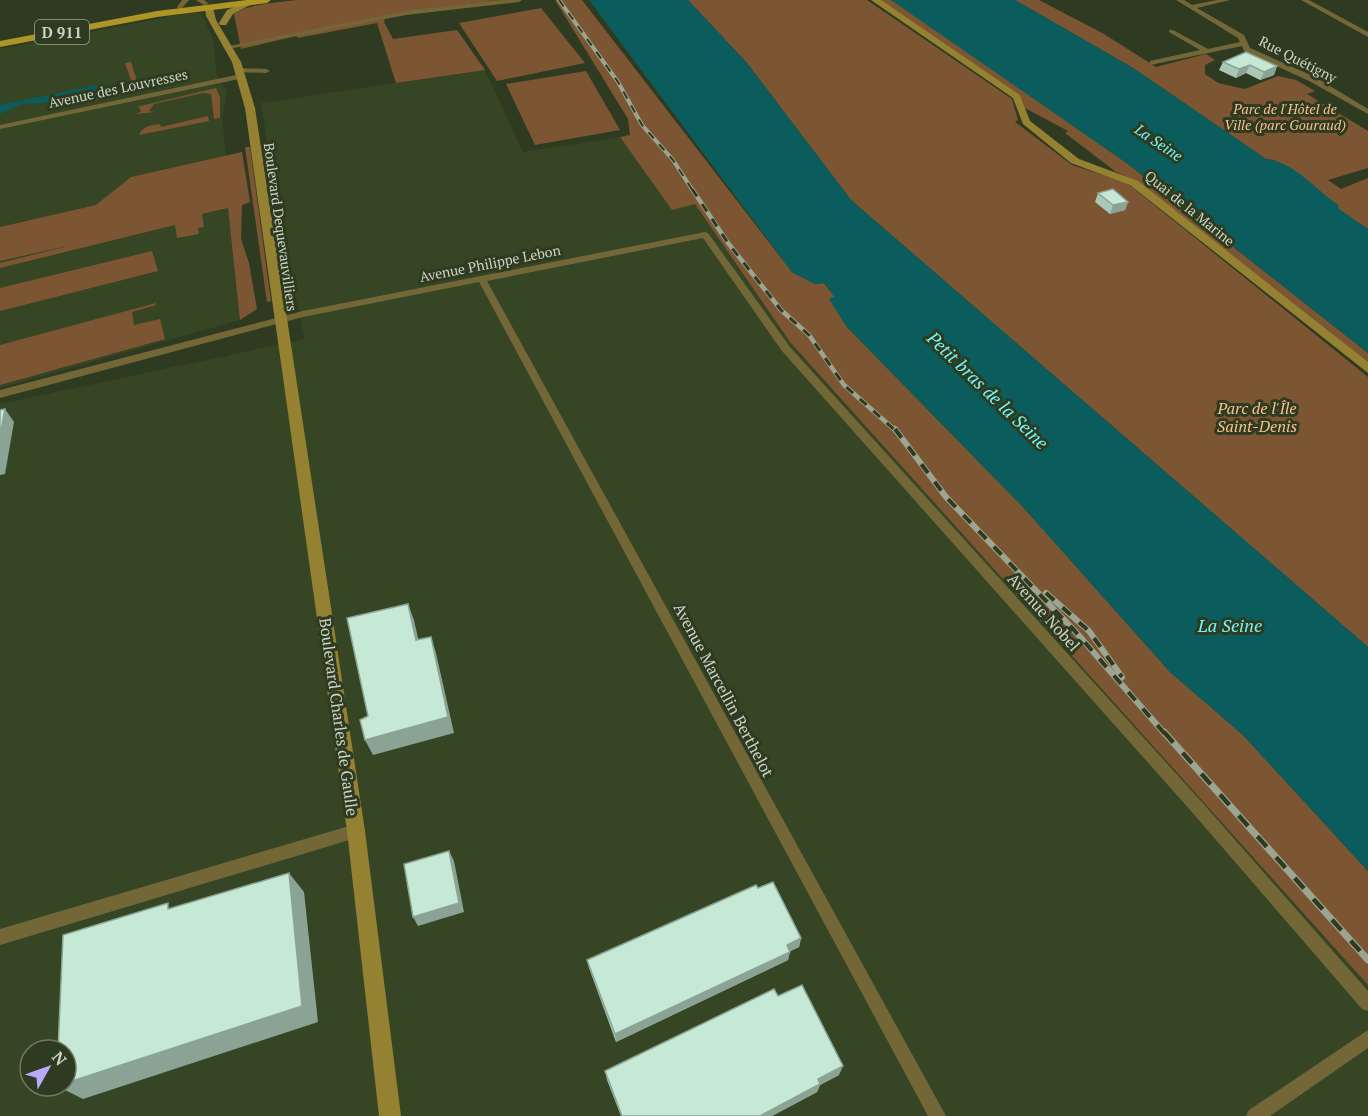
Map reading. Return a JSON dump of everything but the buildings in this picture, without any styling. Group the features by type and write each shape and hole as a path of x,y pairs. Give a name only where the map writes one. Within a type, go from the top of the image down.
{"main road":[{"name":"D 911","path":"0,44 205,4 241,0"},
{"name":"D 911","path":"0,39 183,4 267,0"},
{"name":"Quai de la Marine","path":"875,0 1017,97 1026,122 1075,161 1134,183 1368,369"},
{"path":"205,4 216,10 223,23 230,12 252,2"},
{"name":"Boulevard Dequevauvilliers","path":"205,4 216,29 223,36 228,47 250,108 280,320"},
{"name":"Boulevard Dequevauvilliers","path":"223,23 226,29 223,36"},
{"name":"Boulevard Charles de Gaulle","path":"280,320 356,831 390,1116"}],"street":[{"path":"228,47 406,12 519,0"},
{"name":"Rue Quétigny","path":"1179,0 1241,37 1247,49 1312,79 1368,112"},
{"path":"1191,7 1227,0"},
{"path":"1304,0 1368,35"},
{"path":"1171,31 1205,50"},
{"path":"1153,63 1244,43"},
{"name":"Avenue des Louvresses","path":"0,127 239,73 266,71"},
{"name":"Avenue Philippe Lebon","path":"280,320 705,235"},
{"name":"Avenue Nobel","path":"705,235 786,349 1196,806 1368,1003"},
{"name":"Avenue Marcellin Berthelot","path":"482,280 937,1116"},
{"name":"Boulevard Dequevauvilliers","path":"0,394 280,320"},
{"path":"0,937 356,831"},
{"path":"1255,1116 1368,1038"}],"shaded area":[{"path":"194,12 202,14 213,39 217,75 227,92 222,118 226,156 131,177 97,205 0,227 0,49"},
{"path":"485,70 523,152 620,137 672,209 695,204 790,340 1368,985 1368,1116 0,1116 0,404 305,339 282,235 261,103"},
{"path":"229,208 240,320 0,388 0,261"}],"green space":[{"path":"296,0 499,0 386,15 384,22 393,39 457,30 485,70 396,83 377,23 298,38 296,36 241,49 234,14 256,6"},
{"path":"555,0 582,0 792,272 815,284 824,283 835,297 830,299 846,326 1023,507 1170,672 1243,735 1368,871 1368,985 790,342 695,204 672,210 620,137 630,135 628,119"},
{"name":"Parc de l'Île Saint-Denis","path":"688,0 867,0 1012,99 1018,120 1015,122 1072,165 1127,183 1368,377 1368,647 851,200 747,63"},
{"path":"879,0 891,0 898,4 1128,164 1368,353 1368,365 1138,182 1116,172 1065,133 1068,131 1025,108 1021,97"},
{"name":"Parc de l'Hôtel de Ville (parc Gouraud)","path":"1015,0 1039,0 1104,34 1156,67 1206,54 1215,60 1205,65 1205,74 1218,83 1245,89 1278,76 1296,80 1315,91 1307,94 1368,131 1368,168 1328,180 1341,189 1368,178 1368,229 1273,160 1266,159 1133,68"},
{"path":"541,8 585,63 497,81 459,23"},
{"path":"131,62 140,91 82,103 70,99 54,101 56,97 65,95 116,92 125,88 132,83 125,63"},
{"path":"586,71 620,130 535,145 506,84"},
{"path":"216,88 220,97 220,118 214,119 211,94 203,93 154,104 149,111 156,112 134,114 141,112 139,107 132,108"},
{"path":"208,116 209,121 139,135 142,130 151,126 160,124 161,127"},
{"path":"245,147 250,147 271,301 267,302"},
{"path":"242,152 250,202 242,205 241,239 249,263 257,309 240,320 228,208 202,214 204,227 198,228 199,234 177,238 175,225 0,268 0,263 72,245 0,261 0,227 96,205 131,177"},
{"path":"152,251 158,271 0,311 0,288"},
{"path":"156,303 156,305 132,312 134,325 160,319 165,339 0,385 0,345"}],"water":[{"name":"La Seine","path":"589,0 688,0 747,63 851,200 1368,647 1368,871 1243,735 1170,672 1023,507 846,326 829,299 834,297 825,283 815,284 792,272"},
{"name":"La Seine","path":"891,0 1015,0 1133,68 1266,159 1286,165 1295,171 1338,205 1339,209 1368,229 1368,353 1128,164"},
{"path":"106,83 107,88 133,83 125,89 94,96 67,94 45,103 22,104 0,114 0,105"}],"railway":[{"path":"559,0 618,82 642,125 673,160 693,191"},
{"path":"692,189 728,243 781,310 809,335 844,385 896,431"},
{"path":"895,429 946,497 1074,630 1165,734"},
{"path":"1046,593 1089,631 1122,677"},
{"path":"1164,732 1368,960"}],"water label":[{"name":"Petit bras de la Seine","path":"988,390"}]}
